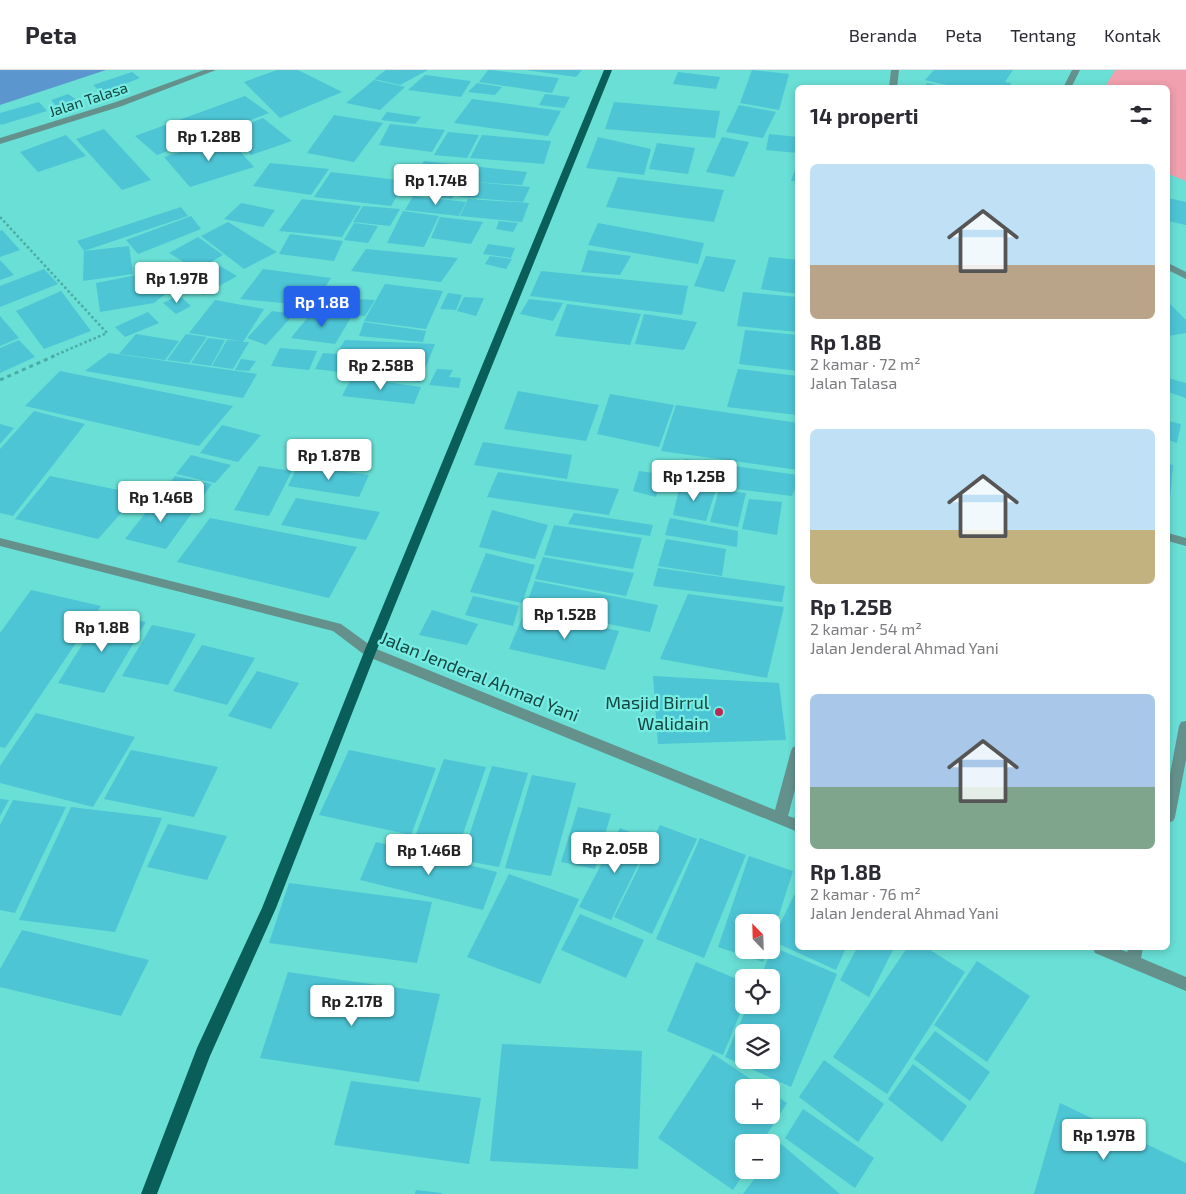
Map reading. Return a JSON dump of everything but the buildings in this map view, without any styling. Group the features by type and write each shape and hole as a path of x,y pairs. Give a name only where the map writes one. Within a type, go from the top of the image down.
{"main road":[{"path":"149,1194 203,1054 269,908 370,652 608,70"}],"street":[{"name":"Jalan Talasa","path":"0,141 136,98 212,70"},
{"path":"893,85 895,70"},
{"path":"1068,85 1076,70"},
{"path":"1170,267 1186,276"},
{"path":"1170,538 1186,542"},
{"name":"Jalan Jenderal Ahmad Yani","path":"0,542 336,627 370,652 795,825"},
{"path":"1170,807 1186,726"},
{"path":"780,819 795,762"},
{"path":"1111,950 1134,954 1186,984"}],"path":[{"path":"0,216 107,333 0,380"}],"shaded area":[{"path":"1115,70 1186,70 1186,181 1170,175 1170,85 1106,85"}],"water":[{"path":"0,70 106,70 0,105"}],"place":[{"name":"Masjid Birrul Walidain","path":"719,712"}]}
